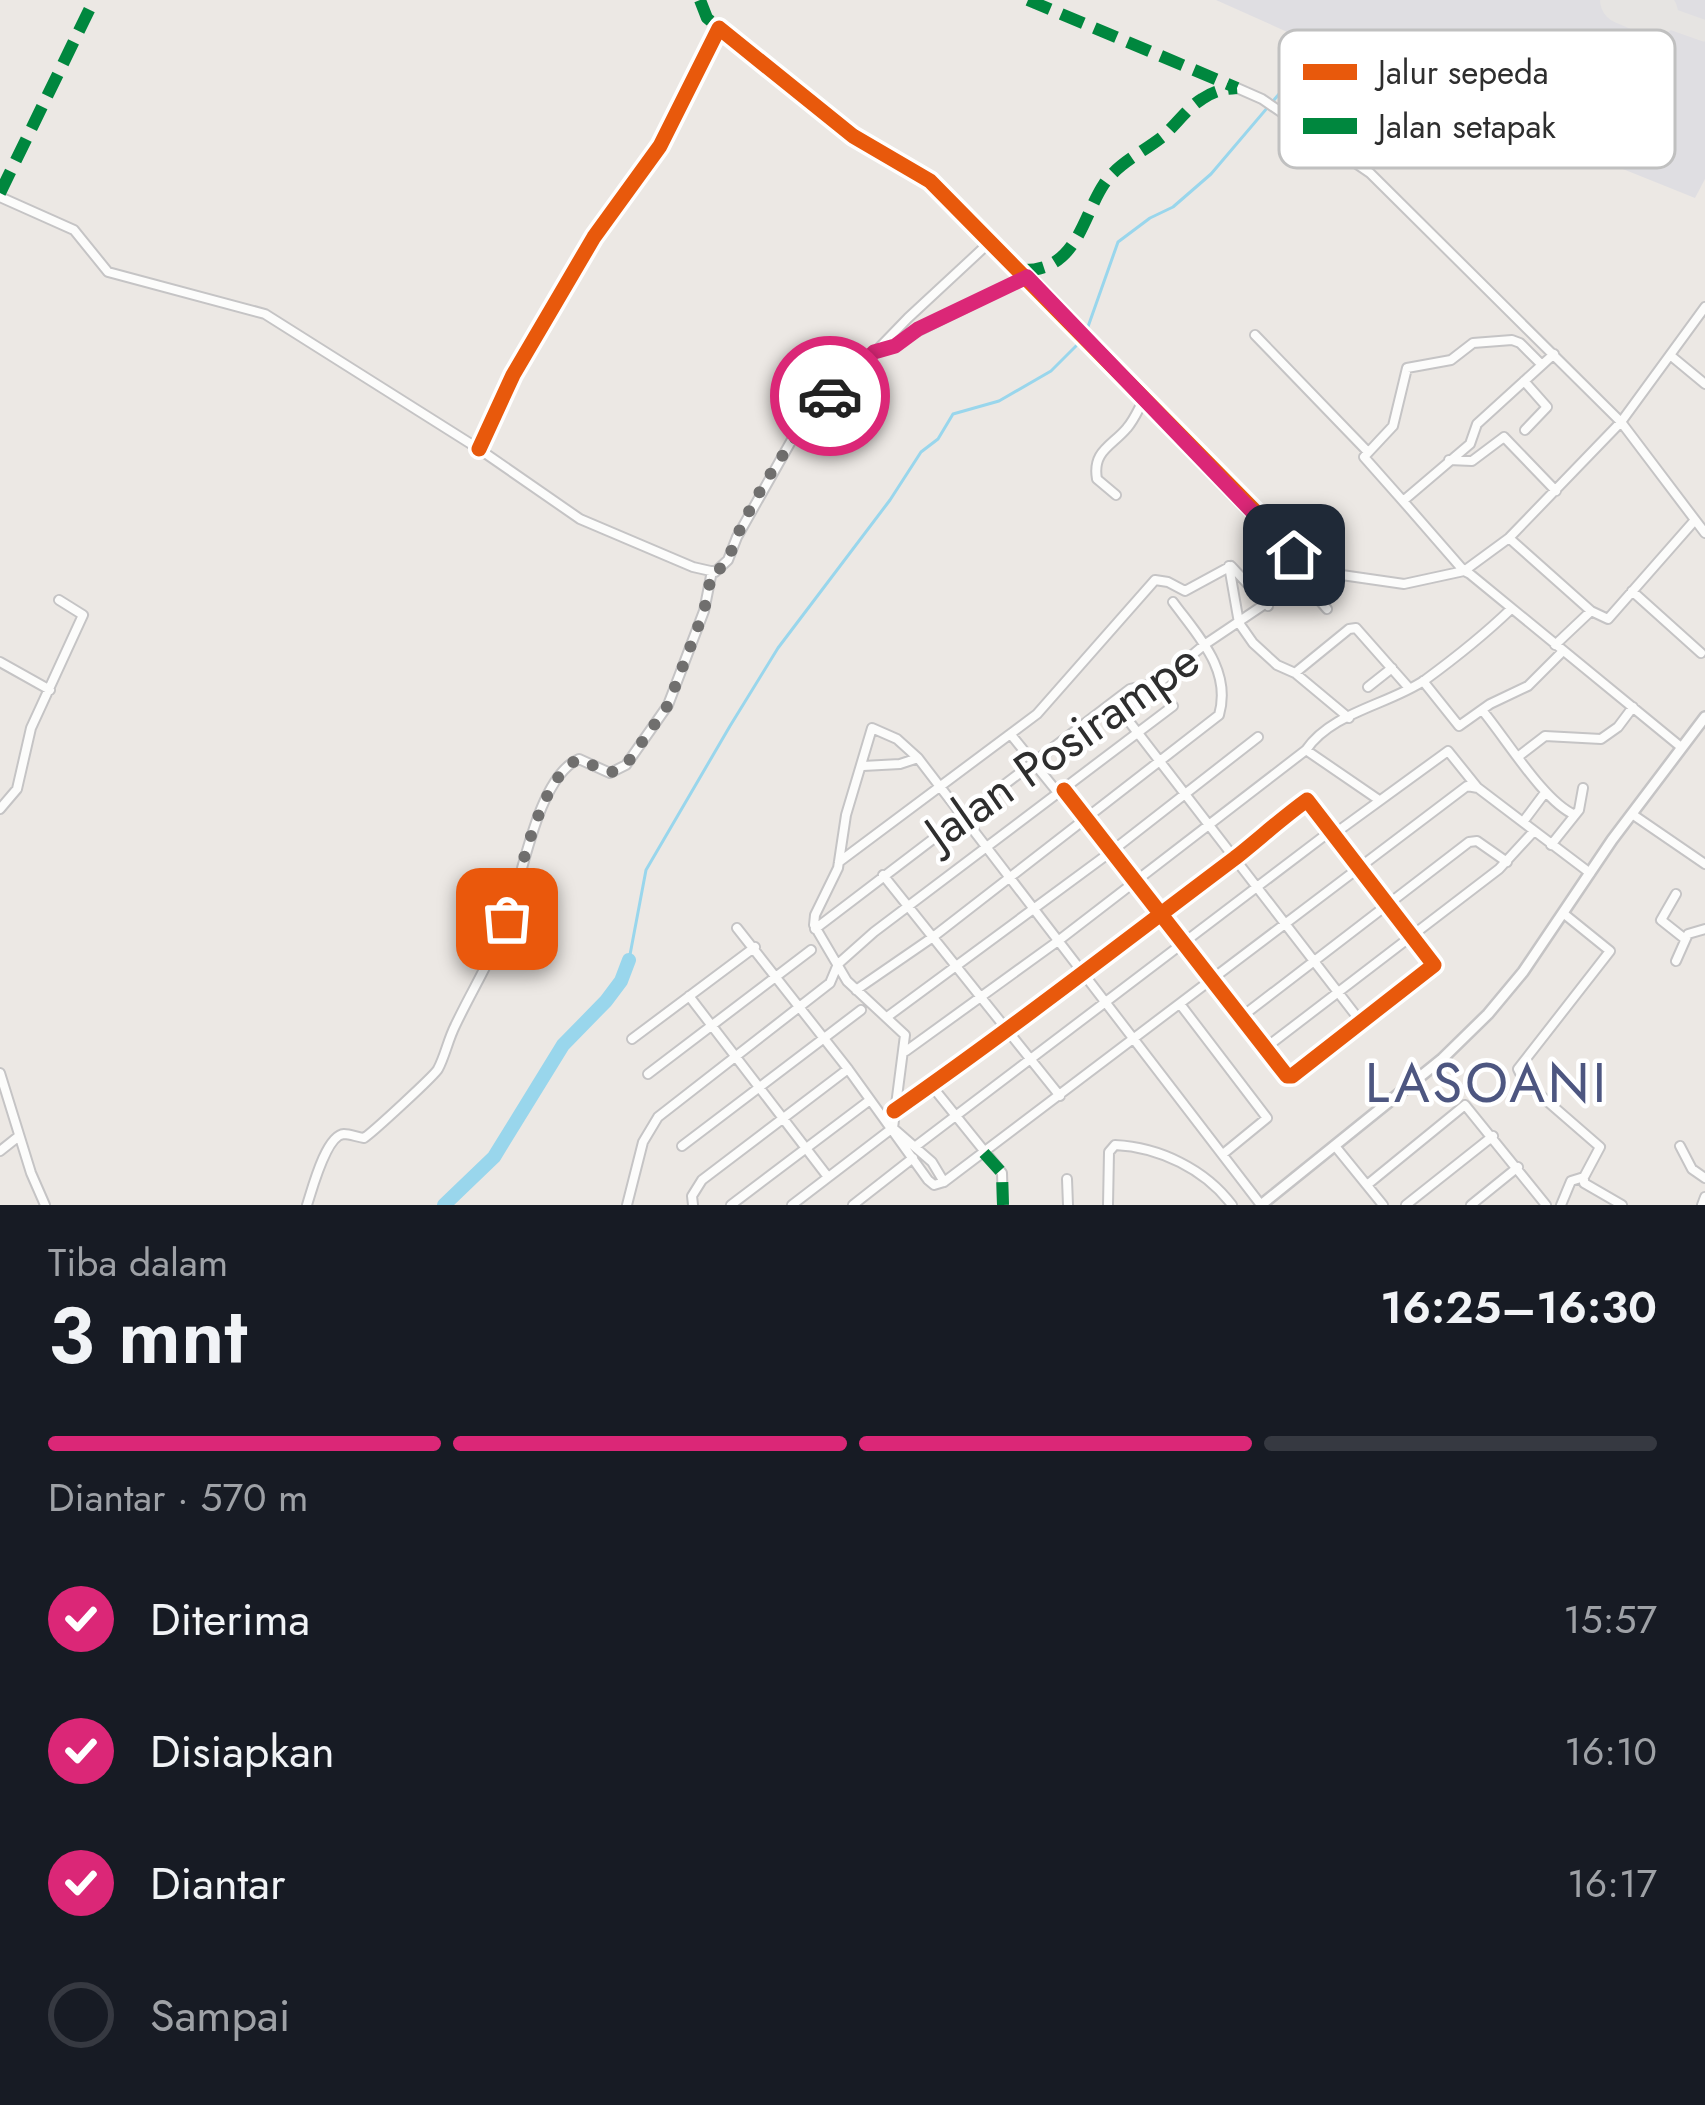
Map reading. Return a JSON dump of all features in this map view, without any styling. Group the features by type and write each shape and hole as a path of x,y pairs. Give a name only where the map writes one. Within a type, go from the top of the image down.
{"street":[{"path":"478,449 513,375 595,236 660,146 719,28 853,136 926,178 1314,571 1403,584 1464,571 1509,538 1622,422 1705,307"},
{"path":"1237,88 1279,111"},
{"path":"1363,168 1622,422 1705,533"},
{"path":"0,197 74,230 108,272 265,314 580,519 712,572 728,560 736,537 794,436 991,241"},
{"path":"874,352 895,346 918,329 1024,274"},
{"path":"1255,335 1368,452"},
{"path":"1542,364 1512,340 1473,343 1451,360 1408,367 1394,426 1364,458 1464,571 1681,747"},
{"path":"1402,501 1473,441 1477,424 1554,354"},
{"path":"1670,355 1705,384"},
{"path":"1524,381 1547,407 1525,430"},
{"path":"1116,495 1099,480 1096,466 1102,450 1126,429 1143,401"},
{"path":"1449,460 1472,461 1504,437 1556,491"},
{"path":"1509,538 1591,611 1610,618 1695,520"},
{"path":"1228,566 1268,606"},
{"path":"1228,566 1239,623 1277,665 1295,673 1349,718"},
{"path":"839,862 1012,736 1072,679 1145,588 1159,580 1185,591 1228,566"},
{"name":"Jalan Posirampe","path":"815,928 1135,686 1157,685 1204,645 1314,571"},
{"path":"307,1205 335,1137 364,1138 437,1072 507,919 537,822 561,772 579,759 610,773 626,765 679,683 712,572"},
{"path":"1302,580 1327,609"},
{"path":"1632,591 1701,652"},
{"path":"0,809 17,789 26,743 83,615 59,600"},
{"path":"856,990 933,937 1219,715 1221,678 1174,602"},
{"path":"904,1052 1135,883 1306,750 1325,728 1424,681 1511,609"},
{"path":"1424,681 1457,727 1528,686 1591,611"},
{"path":"1295,673 1353,628 1364,634 1409,688"},
{"path":"0,662 50,690"},
{"path":"1368,687 1392,668"},
{"path":"1114,702 1361,1022"},
{"path":"627,1205 648,1128 830,983 838,964 908,906 1173,706"},
{"path":"1519,756 1545,736 1601,739 1633,707"},
{"path":"1482,710 1544,794 1562,811 1574,815"},
{"path":"944,1183 916,1146 893,1128 905,1035 856,990 815,928 815,915 839,862 846,815 872,728 897,739 917,758 1261,1205 1467,1035 1512,985 1705,717"},
{"path":"894,1112 932,1085 1008,1027 1159,915 1236,857 1307,800 1434,962 1287,1076 1159,915 1087,820 1012,736"},
{"path":"887,1017 1258,737"},
{"path":"1306,750 1379,800"},
{"path":"916,1146 1448,751 1478,788 1589,873"},
{"path":"862,766 917,758"},
{"path":"736,928 931,1183 944,1183 1457,792 1469,786 1478,788"},
{"path":"1551,845 1581,805 1583,788"},
{"path":"1523,822 1544,794"},
{"path":"1632,814 1705,864"},
{"path":"1264,1049 1507,862 1534,831"},
{"path":"1240,1018 1472,840 1507,862"},
{"path":"883,875 1060,1096"},
{"path":"1676,894 1661,920 1685,940"},
{"path":"1563,913 1603,942 1610,954 1518,1072 1600,1148 1584,1183 1622,1205"},
{"path":"1676,961 1692,931 1705,929"},
{"path":"632,1039 755,947"},
{"path":"648,1074 811,950"},
{"path":"689,997 828,1177"},
{"path":"1180,1004 1268,1118 1223,1154"},
{"path":"682,1146 861,1010"},
{"path":"693,1205 692,1196 702,1180 848,1069"},
{"path":"0,1073 45,1205"},
{"path":"932,1085 1002,1172 1003,1205"},
{"path":"731,1205 870,1100"},
{"path":"1367,1185 1463,1106 1470,1107 1546,1205"},
{"path":"792,1205 890,1130"},
{"path":"0,1150 20,1136"},
{"path":"1406,1205 1493,1136"},
{"path":"1108,1205 1108,1152 1115,1145 1140,1147 1190,1168 1215,1185 1232,1205"},
{"path":"1335,1146 1383,1205"},
{"path":"1680,1146 1691,1169 1705,1178"},
{"path":"853,1205 914,1158"},
{"path":"1471,1205 1518,1167"},
{"path":"1561,1205 1571,1180 1584,1177"},
{"path":"1067,1179 1068,1205"},
{"path":"1486,1193 1494,1205"}],"shaded area":[{"path":"1216,0 1705,0 1705,179 1695,198 1620,168 1675,168 1675,30 1283,30"}],"waterway":[{"path":"629,960 646,870 778,648 921,452 938,439 953,414 999,401 1051,371 1084,338 1118,242 1173,207 1211,174 1279,94"},
{"path":"444,1205 494,1157 563,1045 606,1001 629,960"}],"taxiway":[{"path":"1654,13 1705,31"}],"runway":[{"path":"1624,0 1654,13"}],"marked path":[{"path":"0,193 94,0"},
{"path":"700,0 707,18 719,28"},
{"path":"1028,0 1237,88"},
{"path":"1020,270 1039,269 1066,253 1116,170 1162,137 1202,99 1237,88"},
{"path":"984,1153 1002,1173 1003,1205"}],"cycle path":[{"path":"479,449 513,375 594,237 660,146 719,28 853,136 930,181 1314,571"},
{"path":"894,1111 1066,986 1150,922 1193,890 1235,858 1307,800 1434,965 1287,1076 1064,790"}],"way so far":[{"path":"507,919 537,822 561,772 579,759 610,773 626,765 679,683 712,572 725,566 736,537 794,436 830,396"}],"district":[{"name":"LASOANI","path":"1487,1083"}],"route":[{"path":"830,396 874,352 895,346 918,329 1027,277 1294,555"}]}
